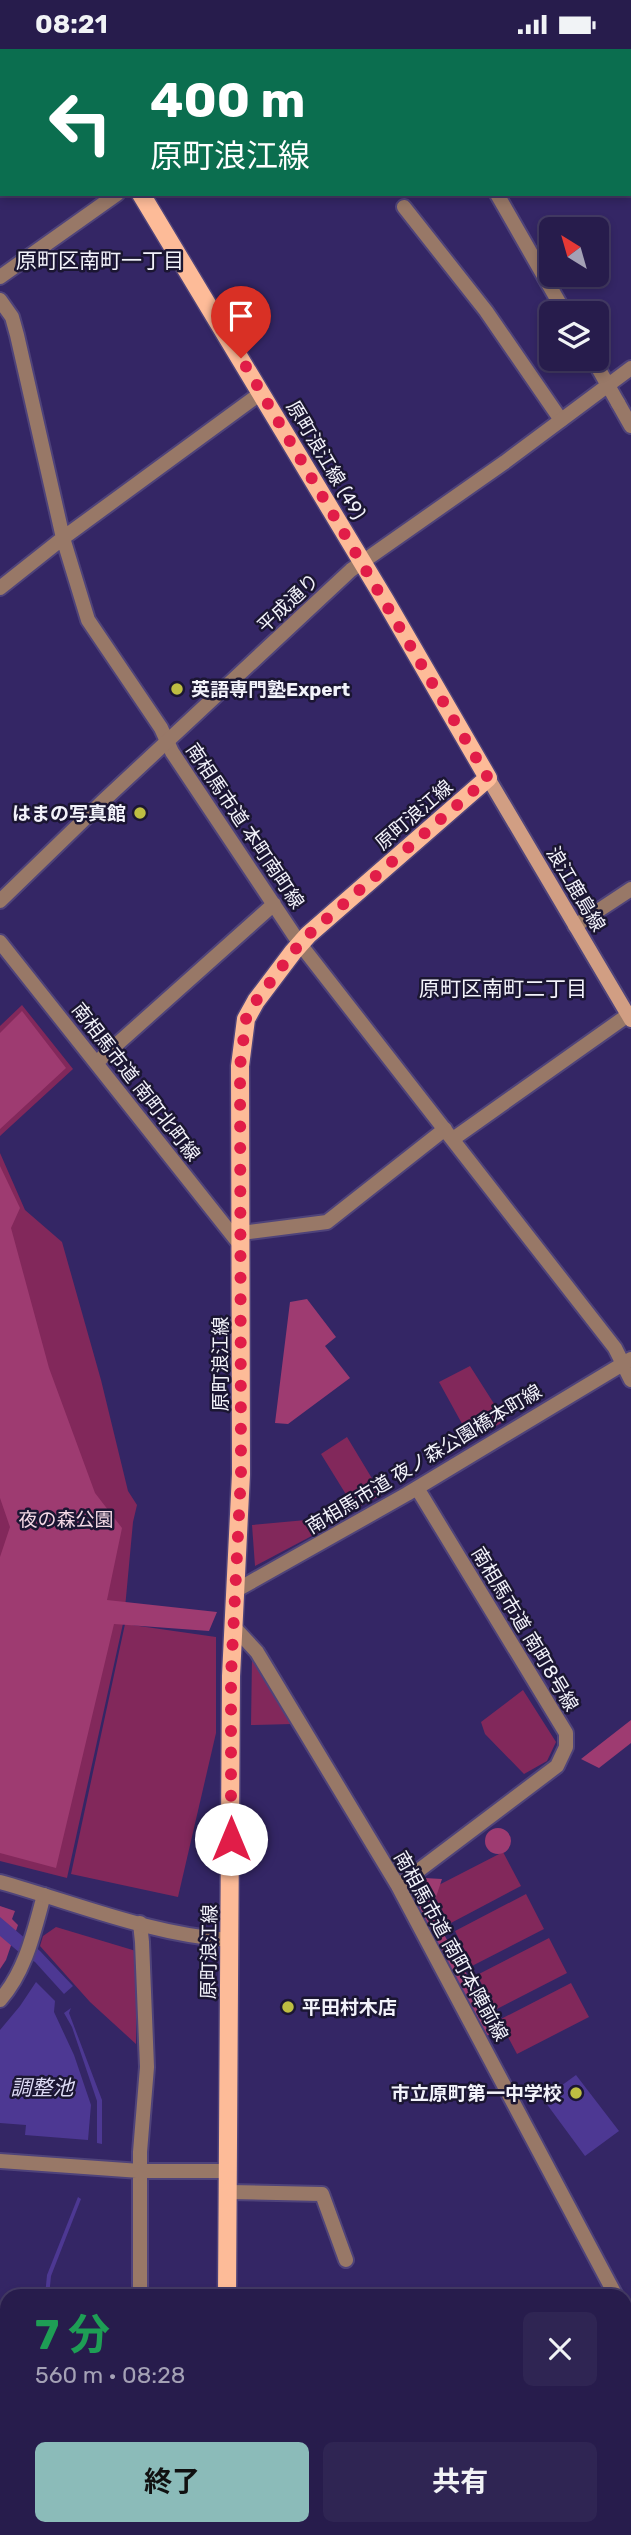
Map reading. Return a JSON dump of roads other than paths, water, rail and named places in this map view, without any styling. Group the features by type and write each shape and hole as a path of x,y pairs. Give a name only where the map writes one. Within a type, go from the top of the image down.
{"main road":[{"name":"原町浪江線 (49)","path":"142,196 363,565"},
{"path":"363,565 488,778"},
{"name":"浪江鹿島線","path":"488,778 629,1017"},
{"name":"原町浪江線","path":"227,2289 233,1626 241,1474 240,1066 246,1019 273,977 300,944 488,778"}],"street":[{"path":"0,277 114,196"},
{"path":"498,196 558,301"},
{"path":"404,207 486,311 561,420"},
{"name":"南相馬市道 本町南町線","path":"0,299 12,317 17,335 63,538 90,625 300,944 628,1361 631,1380"},
{"name":"平成通り","path":"0,901 167,741 363,565 631,368"},
{"path":"600,371 631,426"},
{"path":"0,588 63,538 261,393"},
{"path":"575,926 631,889"},
{"path":"96,1063 274,904"},
{"name":"南相馬市道 南町北町線","path":"0,942 241,1240"},
{"path":"241,1240 327,1222 449,1134 629,1017"},
{"name":"南相馬市道 夜ノ森公園橋本町線","path":"235,1591 417,1488 628,1361"},
{"name":"南相馬市道 南町8号線","path":"398,1886 557,1766 567,1742 566,1733 417,1488"},
{"name":"南相馬市道 南町本陣前線","path":"233,1626 257,1652 398,1886 612,2289"},
{"path":"0,1882 140,1923 205,1939 230,1940"},
{"path":"0,2000 22,1965 44,1895"},
{"path":"140,1923 147,2067 140,2171 140,2289"},
{"path":"0,2161 140,2171 228,2171"},
{"path":"229,2192 322,2195 346,2260"}],"water":[{"path":"0,1917 40,1951 73,1986 64,1994 35,1962 0,1936"},
{"name":"調整池","path":"36,1982 55,2001 54,2012 74,2055 91,2105 88,2140 25,2135 26,2125 0,2123 0,2030"},
{"path":"71,2008 69,2013 102,2100 102,2144 97,2143 97,2101 72,2027 64,2013"},
{"path":"576,2075 619,2131 585,2156 543,2099"},
{"path":"78,2197 81,2199 51,2276 50,2289 46,2289 47,2275"}],"place":[{"name":"英語専門塾Expert","path":"177,689"},
{"name":"はまの写真館","path":"140,813"},
{"name":"平田村木店","path":"288,2007"},
{"name":"市立原町第一中学校","path":"576,2093"}],"district":[{"name":"原町区南町一丁目","path":"100,260"},
{"name":"原町区南町二丁目","path":"503,988"}],"park label":[{"name":"夜の森公園","path":"66,1519"}]}
